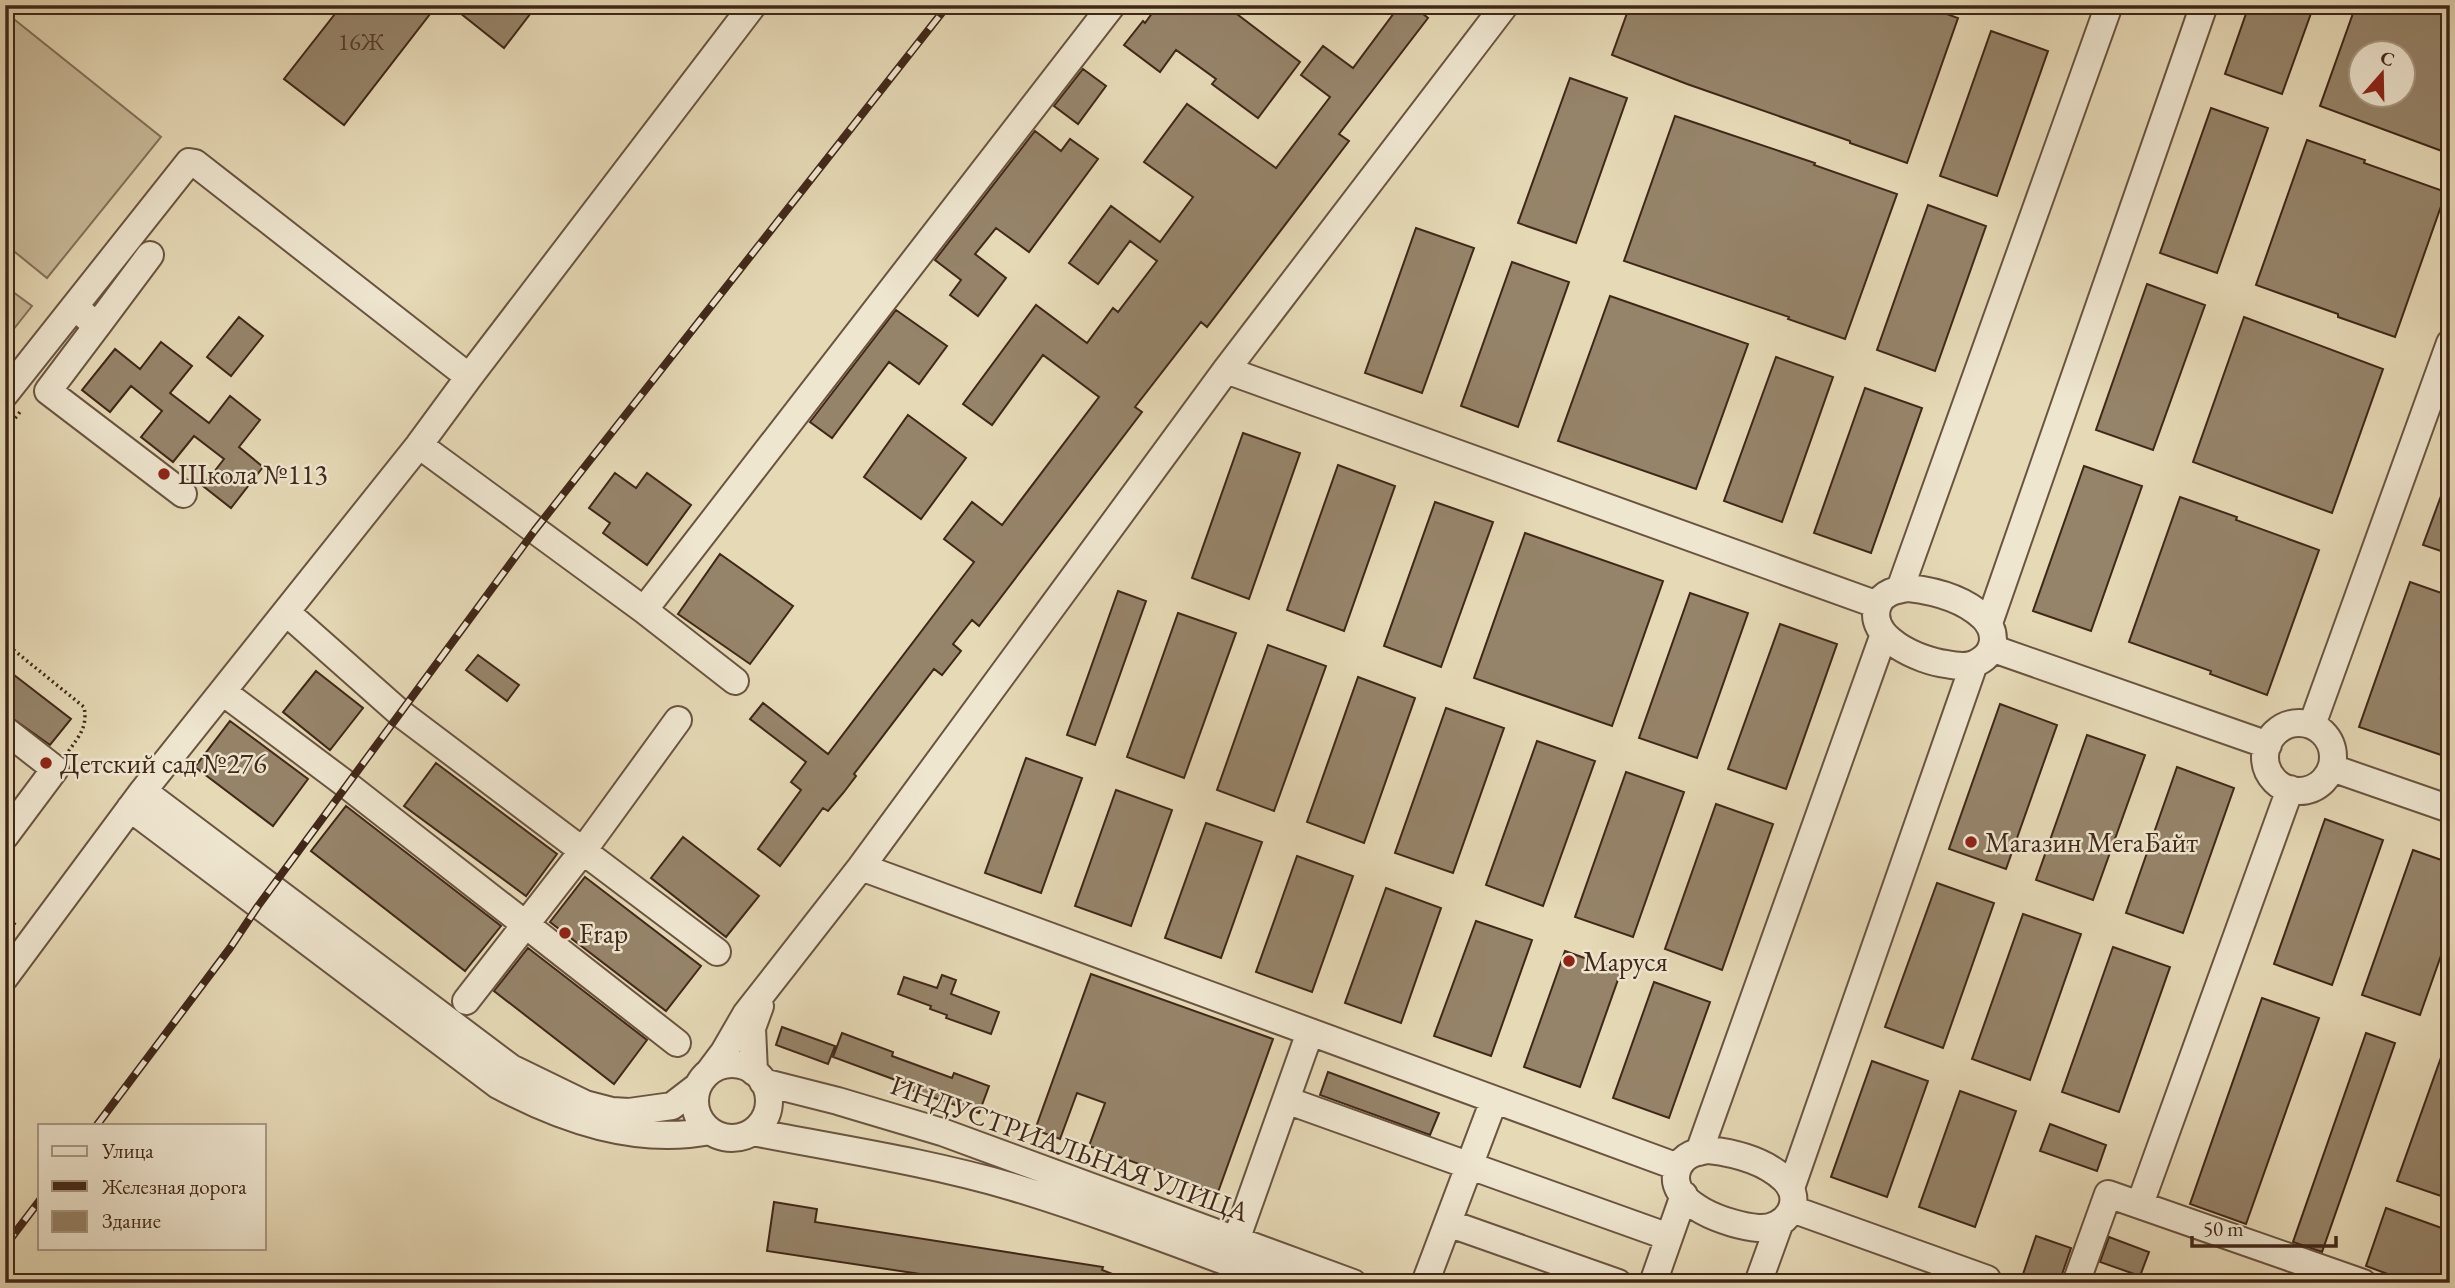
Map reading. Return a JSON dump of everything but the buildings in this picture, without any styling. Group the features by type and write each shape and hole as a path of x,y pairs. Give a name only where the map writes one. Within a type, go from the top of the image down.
{"street":[{"path":"5,977 137,800 419,445 753,5"},
{"path":"643,610 1112,5"},
{"path":"771,985 755,1016 752,1028 759,1077 768,1095 768,1109 763,1122 753,1132 739,1138 724,1137 710,1131 699,1119 695,1103 704,1079 724,1052 746,1014 861,867 1226,370 1505,5"},
{"path":"1900,589 2109,5"},
{"path":"1758,1283 1787,1208 1985,645 2204,5"},
{"path":"5,394 189,162 206,172 469,377"},
{"path":"48,391 150,255"},
{"path":"74,306 97,326"},
{"path":"2312,725 2450,342"},
{"path":"1226,370 1878,605"},
{"path":"23,372 183,494"},
{"path":"419,445 735,681"},
{"path":"1900,589 1921,590 1947,596 1982,616 1985,645 1961,666 1915,656 1877,627 1875,614 1880,599 1900,589"},
{"path":"286,612 400,713 717,953"},
{"path":"1787,1208 1761,1228 1739,1225 1715,1217 1691,1203 1677,1189 1675,1176 1689,1159 1884,634"},
{"path":"1985,645 2268,745"},
{"path":"223,692 358,793 677,1043"},
{"path":"466,1001 582,852 678,720"},
{"path":"2296,723 2312,725 2325,735 2333,749 2332,768 2325,780 2311,789 2295,791 2280,785 2269,773 2265,757 2268,745 2280,729 2296,723"},
{"path":"5,730 55,769 5,836"},
{"path":"2332,768 2450,809"},
{"path":"2140,1204 2290,789"},
{"path":"137,800 504,1077 534,1105 611,1129 667,1136 710,1131"},
{"path":"861,867 1494,1100 1689,1159 1721,1152 1747,1158 1783,1178 1787,1208"},
{"path":"1232,1251 1310,1032"},
{"path":"504,1077 585,1104 629,1112 672,1106 704,1079 731,1064 742,1066 759,1077"},
{"name":"ИНДУСТРИАЛЬНАЯ УЛИЦА","path":"759,1077 942,1132 1232,1251 1284,1283"},
{"path":"1286,1100 1669,1237"},
{"path":"1425,1283 1494,1100"},
{"name":"ИНДУСТРИАЛЬНАЯ УЛИЦА","path":"753,1132 887,1156 1012,1187 1095,1214 1353,1283"},
{"path":"2076,1283 2108,1194 2363,1283"},
{"path":"1653,1283 1684,1195"},
{"path":"1787,1208 1987,1279 1986,1283"},
{"path":"1448,1223 1618,1283"}],"path":[{"path":"5,643 84,707 86,720 83,731 55,769"}],"shaded area":[{"path":"5,12 161,137 47,278 5,244"},
{"path":"5,286 32,306 5,340"}],"railway":[{"path":"98,1124 230,948 258,906 535,530 948,5"},
{"path":"5,1246 38,1203"}],"place":[{"name":"Школа №113","path":"164,474"},
{"name":"Детский сад №276","path":"46,763"},
{"name":"Магазин МегаБайт","path":"1971,842"},
{"name":"Frap","path":"565,933"},
{"name":"Маруся","path":"1569,961"}]}
